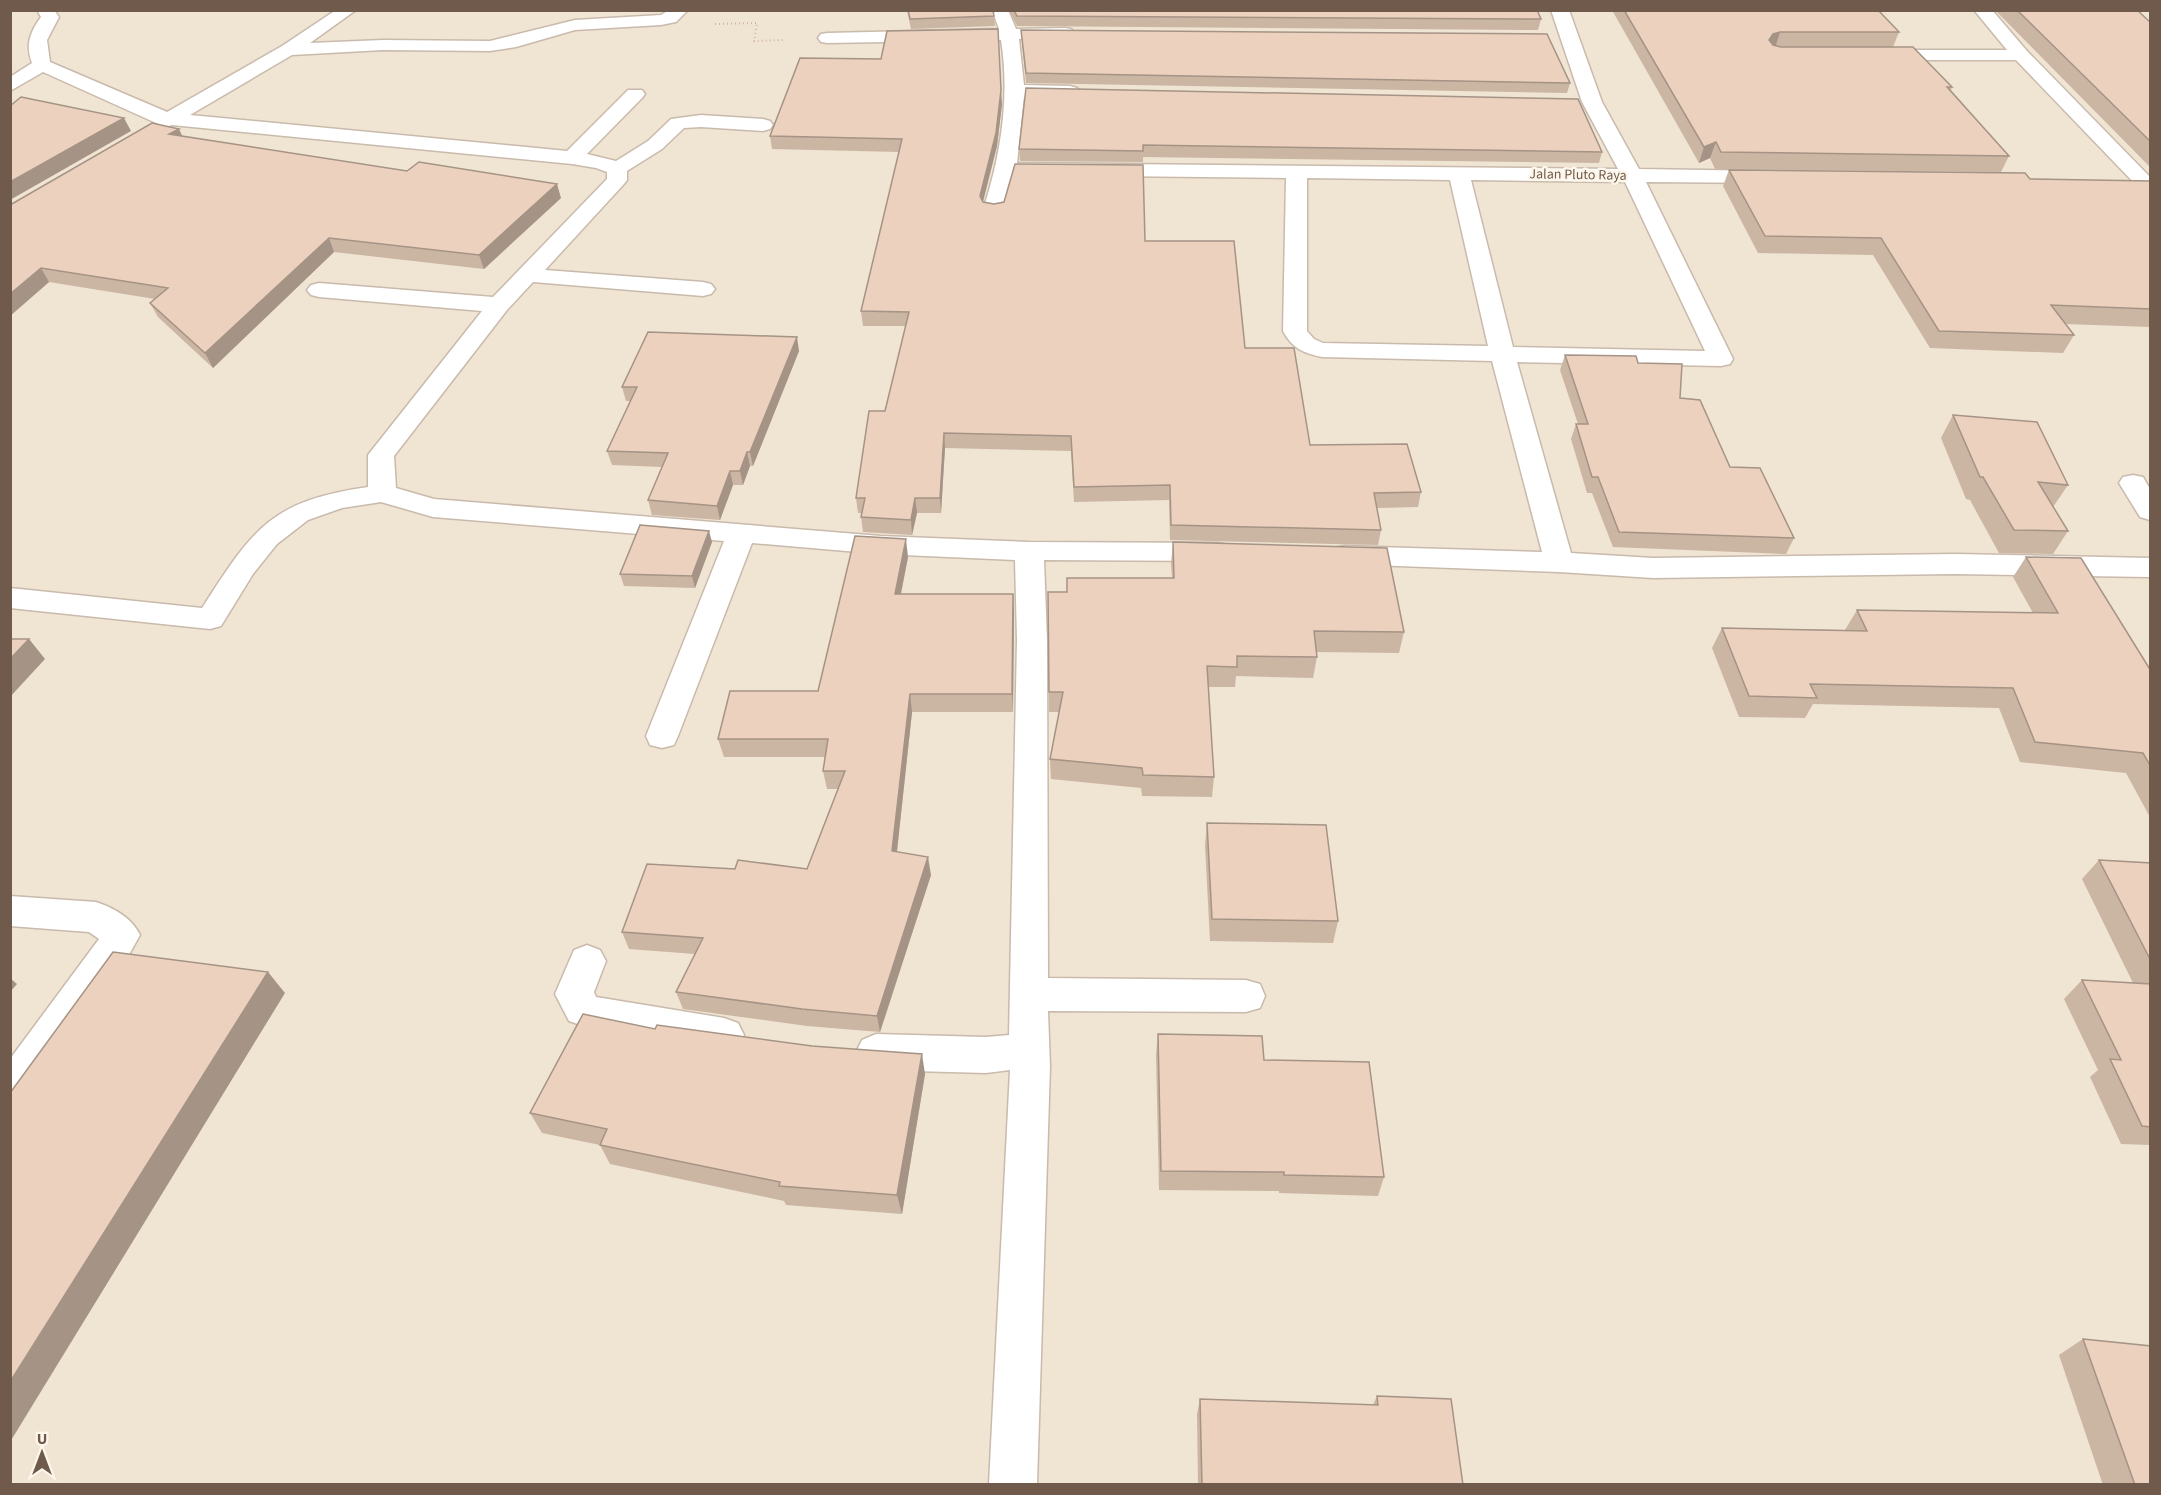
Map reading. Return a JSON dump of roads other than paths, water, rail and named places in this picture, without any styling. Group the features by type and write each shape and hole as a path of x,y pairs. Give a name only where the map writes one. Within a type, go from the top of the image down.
{"street":[{"path":"45,10 50,17 41,30 36,52 42,65 158,125 572,158 601,162 618,169"},
{"path":"158,125 288,50 348,10"},
{"path":"288,50 383,45 490,46 510,44 558,28 661,20 670,18 680,10"},
{"path":"994,210 1006,169 1014,91 1009,33 999,10"},
{"path":"1296,171 1294,331 1299,340 1308,347 1322,350 1721,359 1632,175 1592,102 1562,37 1560,10"},
{"path":"1982,10 2021,55 2148,183"},
{"path":"827,38 1009,33 1081,34"},
{"path":"1857,55 2021,55"},
{"path":"10,84 42,65"},
{"path":"1014,91 1085,92"},
{"path":"572,158 635,94"},
{"path":"1569,102 1592,102"},
{"path":"618,169 654,145 678,123 701,121 763,125"},
{"path":"382,493 381,455 499,305 617,180 618,169"},
{"name":"Jalan Pluto Raya","path":"1006,169 1788,177"},
{"path":"1459,173 1502,353 1559,562"},
{"path":"2121,182 2148,183"},
{"path":"527,275 703,289"},
{"path":"319,290 499,305"},
{"path":"2133,483 2151,511"},
{"path":"10,598 210,619 251,555 271,532 294,516 320,505 382,493 433,508 881,545 1029,551 1239,552"},
{"path":"662,736 741,534"},
{"path":"1013,1485 1030,1066 1028,994 1032,640 1029,551"},
{"path":"1322,555 1559,562 1653,568 1955,564 2151,568"},
{"path":"10,910 96,917 122,935 108,958 10,1090"},
{"path":"587,961 574,994 583,1009 607,1017 759,1040"},
{"path":"1028,994 1246,996"},
{"path":"840,1050 945,1055 986,1055 1028,1051"}]}
